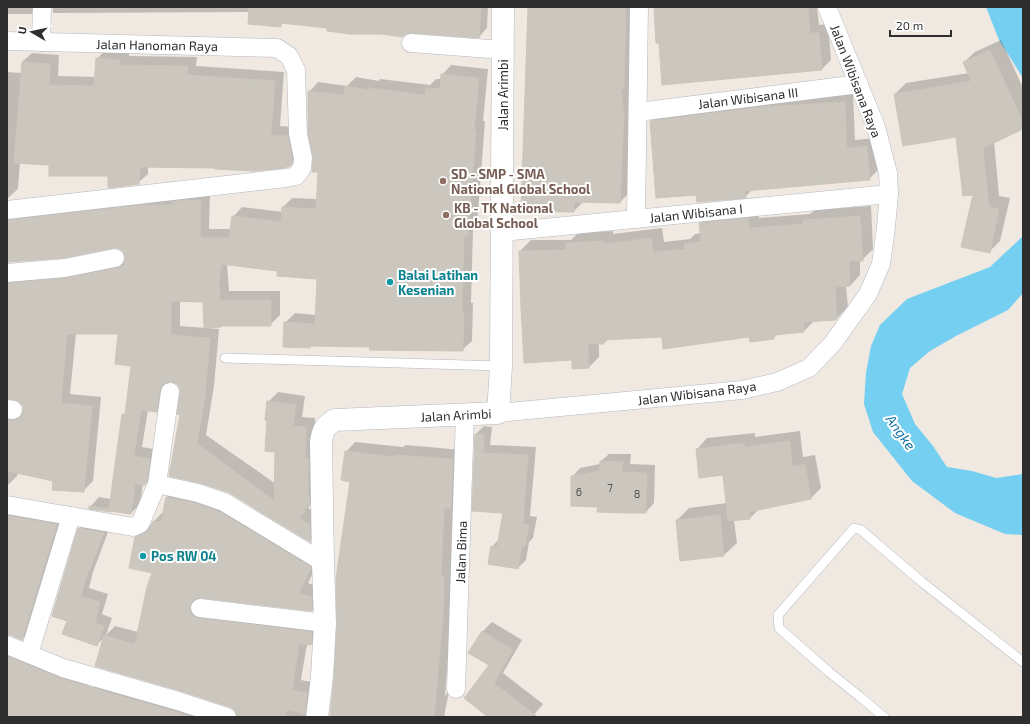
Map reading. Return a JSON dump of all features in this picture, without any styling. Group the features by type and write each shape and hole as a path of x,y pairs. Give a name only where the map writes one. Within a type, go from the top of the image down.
{"street":[{"path":"41,42 42,7"},
{"name":"Jalan Arimbi","path":"317,717 322,677 325,623 322,562 322,432 327,425 335,420 498,412 501,366 503,232 503,7"},
{"path":"636,219 639,7"},
{"name":"Jalan Wibisana Raya","path":"498,412 742,390 777,382 809,368 833,343 868,294 881,264 889,194 888,173 876,127 827,7"},
{"name":"Jalan Hanoman Raya","path":"7,42 277,48 289,56 296,70 298,134 303,158 302,168 296,176 286,178 7,210"},
{"path":"411,43 503,50"},
{"name":"Jalan Wibisana III","path":"638,112 859,84"},
{"name":"Jalan Wibisana I","path":"503,232 889,194"},
{"path":"7,273 64,268 115,258"},
{"path":"7,505 133,527 140,524 157,484 170,392"},
{"name":"Jalan Bima","path":"456,689 465,414"},
{"path":"157,484 198,493 224,502 322,562"},
{"path":"29,654 71,516"},
{"path":"200,608 325,623"},
{"path":"7,645 63,668 194,712 227,717"}],"lane":[{"path":"225,358 501,366"},
{"path":"884,717 829,672 779,628 778,615 854,528 861,530 922,582 1023,662"}],"water":[{"path":"986,7 1023,7 1023,78 999,40"},
{"name":"Angke","path":"1023,236 1023,293 1008,310 930,351 910,368 902,394 915,424 933,446 947,467 972,471 996,478 1023,474 1023,535 1005,534 955,513 912,481 873,432 864,404 866,373 871,346 880,325 907,299 990,267"}],"building":[{"path":"249,7 481,7 479,38 412,33 406,34 402,37 381,34 350,34 327,31 327,28 281,23 281,27 248,24"},
{"path":"528,7 626,7 624,89 621,89 624,116 620,203 574,202 574,212 521,211"},
{"path":"677,7 808,7 810,33 819,33 822,70 662,85 659,43 656,43 654,9"},
{"path":"990,50 1023,122 1023,129 983,148 989,207 999,209 990,253 961,247 973,195 963,196 956,137 903,146 894,94 971,81 963,62"},
{"path":"96,58 120,60 120,65 188,66 187,75 275,81 271,135 288,136 292,164 284,168 254,171 215,168 140,167 139,184 108,188 108,176 49,176 49,165 14,163 22,62 50,64 49,85 94,86"},
{"path":"441,74 479,78 474,130 476,131 468,236 464,236 462,312 464,312 463,351 369,350 370,347 283,347 284,322 315,324 317,279 277,276 277,271 221,264 219,281 220,300 271,300 271,326 221,326 204,328 203,302 171,301 171,335 210,338 205,396 197,444 274,500 275,452 265,451 267,421 265,420 267,401 296,405 293,426 306,427 305,458 308,458 308,496 310,502 300,518 310,525 310,542 228,492 200,483 169,476 180,415 177,414 180,388 177,384 172,382 166,382 162,386 157,412 141,410 134,456 150,459 147,481 145,485 135,484 131,514 89,509 89,506 109,509 122,414 125,415 131,366 115,364 118,334 67,334 61,403 92,406 84,492 52,490 53,481 7,471 7,420 17,420 21,416 23,406 15,400 7,399 7,283 66,278 117,268 122,266 125,262 125,256 123,251 118,248 113,248 64,258 7,262 7,220 140,205 172,205 172,202 183,200 201,201 200,238 229,238 232,216 281,222 282,207 316,209 318,172 312,172 313,159 308,133 308,91 344,95 345,86 425,95 426,88 440,89"},
{"path":"845,102 847,148 867,146 870,180 745,191 746,198 697,202 696,195 656,198 650,121 761,107"},
{"path":"860,216 863,261 849,261 850,286 835,287 836,320 804,322 804,332 774,335 774,339 750,342 749,337 663,349 662,337 604,340 604,344 588,344 589,368 572,369 572,360 524,363 519,251 566,250 566,243 603,241 603,244 652,238 653,252 685,249 684,244 701,241 699,223 748,218 749,228 803,224 803,220"},
{"path":"475,434 484,435 483,453 528,455 523,524 529,525 525,547 522,546 518,569 488,564 491,546 497,547 503,513 472,511"},
{"path":"790,441 792,467 805,464 811,499 749,512 750,519 728,521 723,475 699,478 696,449 744,443 745,447"},
{"path":"345,451 395,457 395,455 453,459 451,509 444,508 441,576 444,576 443,616 434,717 330,717 337,624 336,578 350,482 341,480"},
{"path":"600,461 623,462 622,472 647,473 646,513 597,512 598,507 571,506 571,476 599,471"},
{"path":"166,497 195,503 220,512 311,567 299,593 312,597 312,611 201,598 196,598 192,601 190,607 190,612 193,616 199,618 312,632 311,645 299,644 292,690 307,693 305,714 287,710 285,717 237,717 235,710 230,707 95,666 104,635 135,644 147,587 152,573 129,568 135,537 145,533 150,528 153,521 161,522"},
{"path":"720,515 724,556 680,561 676,520"},
{"path":"7,516 57,524 22,640 11,635 7,635"},
{"path":"78,528 104,533 85,581 81,597 100,602 95,623 104,626 97,646 62,634 67,621 52,616"},
{"path":"482,631 513,650 494,683 538,717 488,717 464,698 489,665 468,653"},
{"path":"7,656 60,678 193,717 7,717"}],"place":[{"name":"SD - SMP - SMA National Global School","path":"443,181"},
{"name":"KB - TK National Global School","path":"446,215"},
{"name":"Balai Latihan Kesenian","path":"390,282"},
{"name":"Pos RW 04","path":"143,556"}]}
